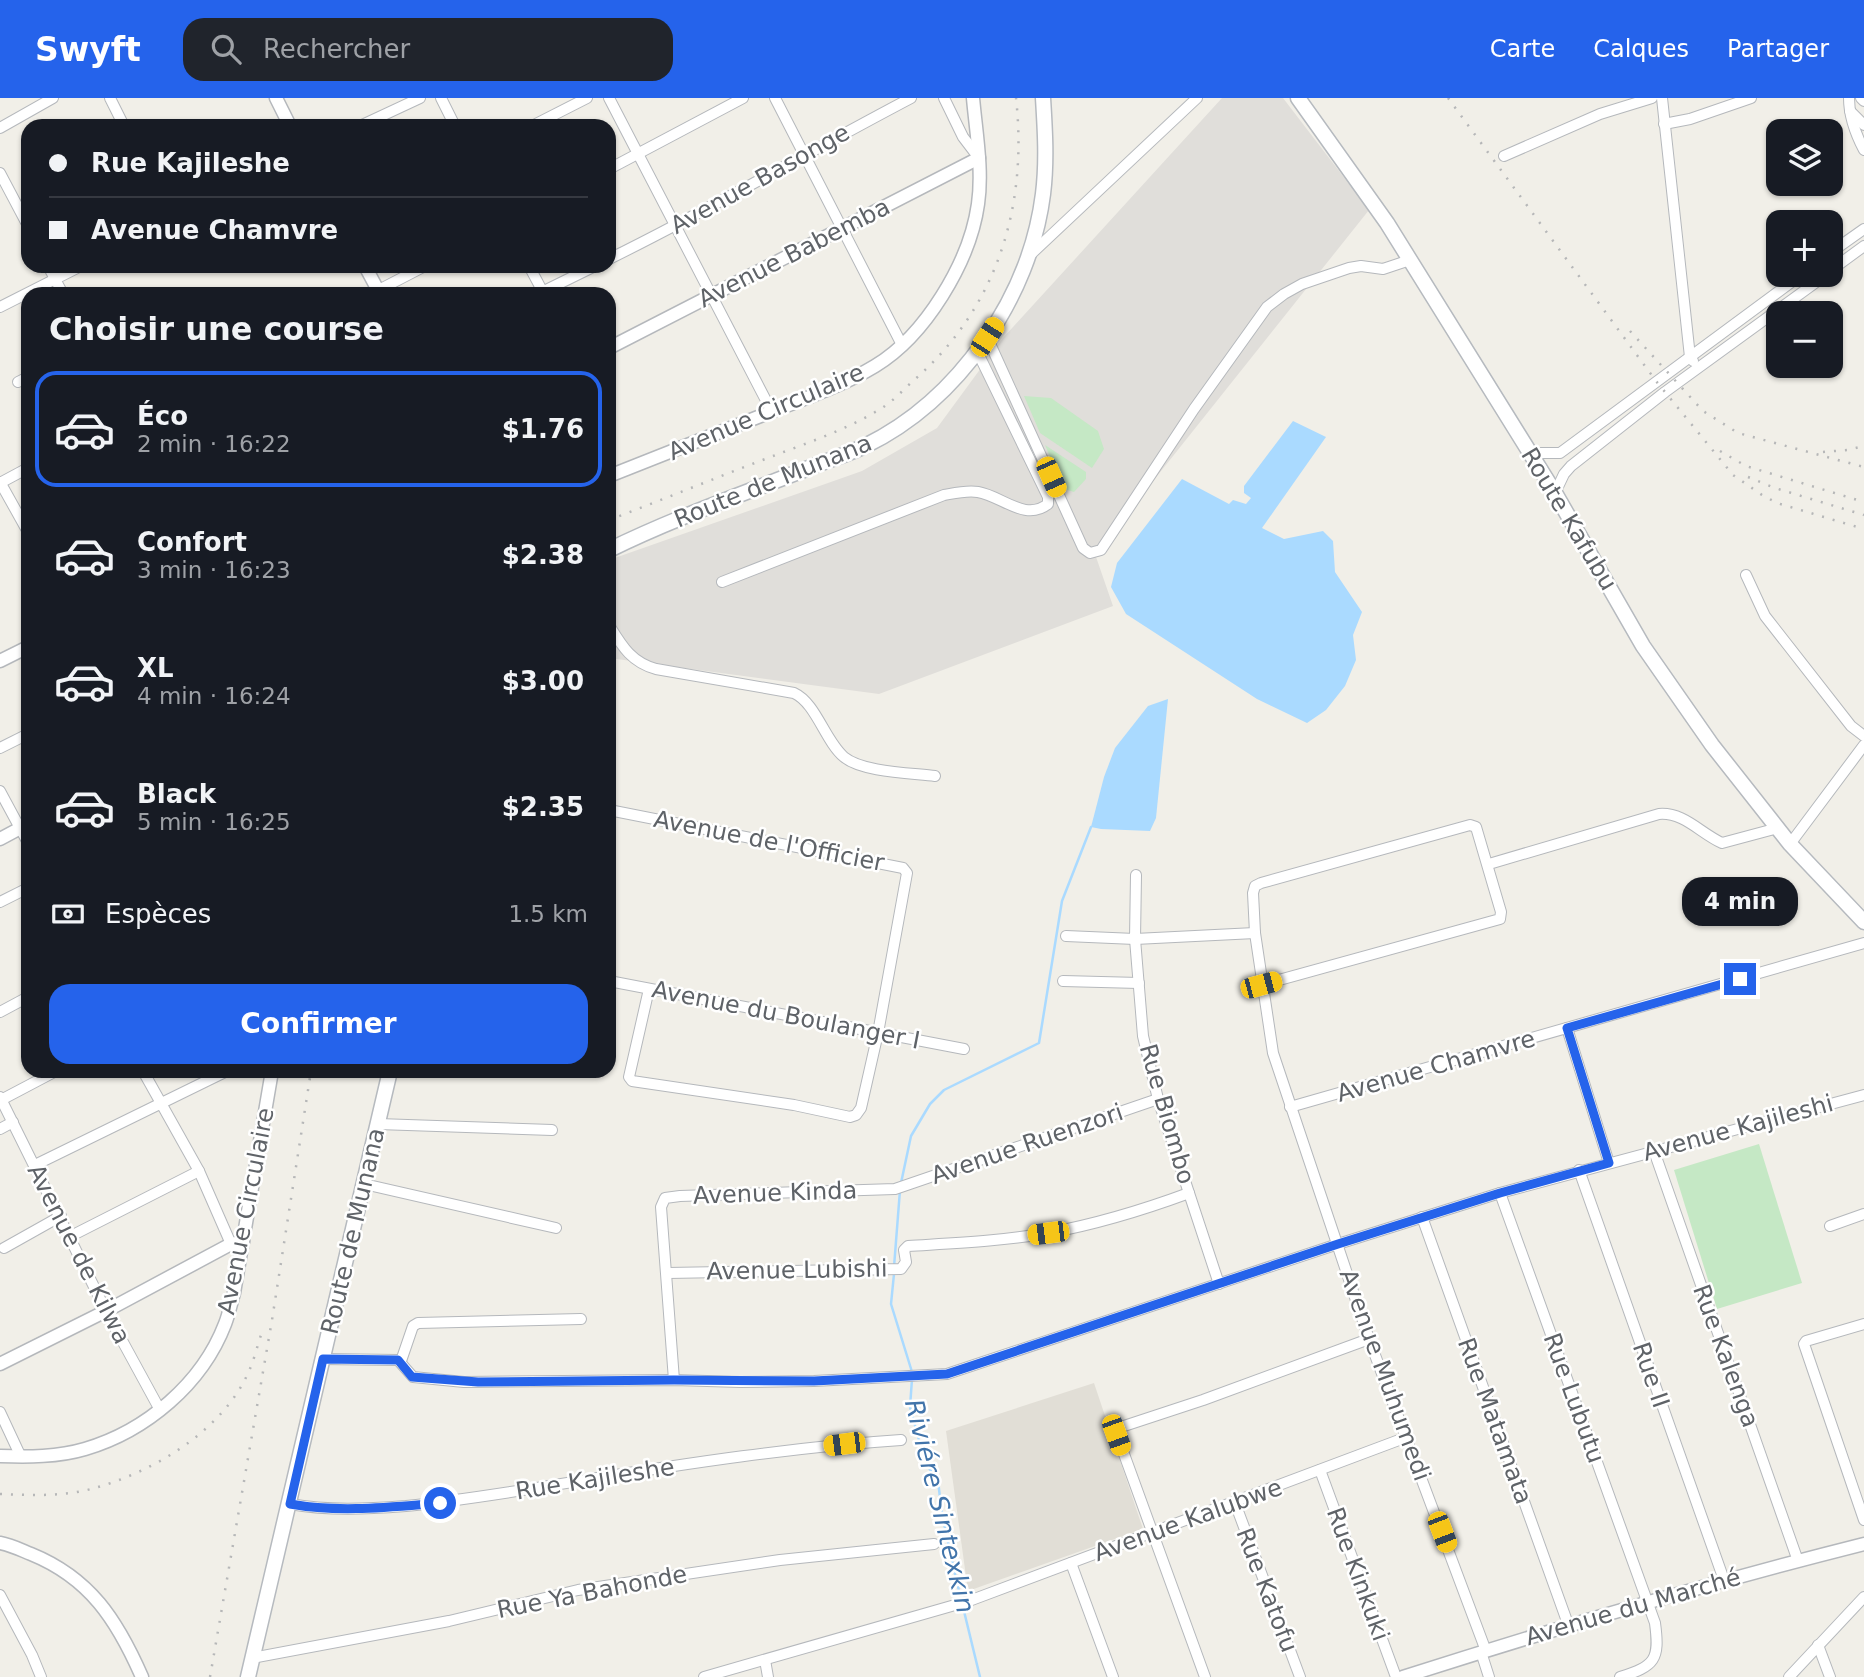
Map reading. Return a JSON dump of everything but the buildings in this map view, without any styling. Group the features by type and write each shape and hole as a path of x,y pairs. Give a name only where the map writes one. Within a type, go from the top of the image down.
{"main road":[{"name":"Route de Munana","path":"616,548 653,530 866,445 908,419 941,391 987,337 1016,286 1026,258 1042,197 1045,171 1043,98"},
{"name":"Route Kafubu","path":"1298,98 1387,223 1555,493 1643,646 1712,745 1790,844 1864,922"},
{"name":"Route de Munana","path":"248,1677 388,1078"}],"street":[{"path":"0,128 52,98"},
{"path":"110,98 120,119"},
{"path":"275,98 286,119"},
{"path":"375,119 420,98"},
{"path":"441,98 452,119"},
{"path":"546,119 587,98"},
{"path":"609,98 772,412"},
{"path":"616,165 743,98"},
{"path":"775,98 902,345"},
{"name":"Avenue Basonge","path":"616,256 676,226 911,98"},
{"path":"944,98 963,137 979,158"},
{"name":"Avenue Circulaire","path":"616,473 855,376 877,365 902,345 941,299 962,263 978,203 979,158 972,98"},
{"path":"1026,258 1196,98"},
{"path":"1504,156 1600,114 1652,98"},
{"path":"1662,98 1690,357 1698,369"},
{"path":"1664,124 1690,119 1751,98"},
{"path":"1849,98 1854,131 1864,150"},
{"path":"1849,110 1864,125"},
{"name":"Avenue Babemba","path":"616,344 979,158"},
{"path":"0,173 21,213"},
{"path":"1843,244 1864,229"},
{"path":"1843,261 1864,246"},
{"path":"987,337 1083,548 1090,553 1101,550 1194,409 1267,307 1302,284 1349,268 1361,266 1383,269 1410,260"},
{"path":"52,273 59,287"},
{"path":"39,287 67,273"},
{"path":"387,287 412,273"},
{"path":"554,287 581,273"},
{"path":"1530,453 1560,453 1785,287"},
{"path":"1555,493 1564,474 1572,466 1810,287"},
{"path":"0,307 21,296"},
{"path":"722,582 944,495 979,492 1021,510 1041,510 1048,504 1048,497 977,351"},
{"path":"21,472 0,482 21,520"},
{"path":"1746,575 1765,616 1844,716 1864,736"},
{"path":"616,636 627,653 639,664 794,693 803,699 836,748 849,760 866,766 935,776"},
{"path":"0,661 21,650"},
{"path":"0,748 21,738"},
{"path":"1790,844 1864,745"},
{"path":"0,790 21,822"},
{"name":"Avenue de l'Officier","path":"616,811 903,868 907,873 878,1033 859,1112 850,1117 781,1103 637,1083 629,1077 649,989"},
{"path":"1261,985 1500,919 1501,912 1489,864 1659,814 1668,814 1690,822 1721,843 1778,828"},
{"name":"Avenue Muhumedi","path":"1489,864 1477,828 1473,825 1261,883 1255,886 1253,893 1261,985 1273,1053 1369,1339 1484,1651 1489,1677"},
{"path":"0,839 21,828"},
{"name":"Rue Biombo","path":"1136,875 1135,939 1143,1036 1158,1099 1219,1284"},
{"path":"0,902 21,892"},
{"path":"1066,936 1135,939 1255,933"},
{"name":"Avenue Chamvre","path":"1290,1107 1864,943"},
{"path":"1063,981 1139,983"},
{"name":"Avenue du Boulanger I","path":"616,982 964,1049"},
{"path":"0,1012 21,1001"},
{"path":"1567,1028 1609,1163"},
{"path":"1,1098 42,1078"},
{"path":"0,1364 237,1243 147,1078"},
{"path":"35,1165 213,1078"},
{"name":"Avenue Circulaire","path":"0,1456 21,1457 84,1450 124,1434 160,1410 191,1380 209,1355 225,1325 234,1293 237,1243 270,1078"},
{"name":"Avenue Kajileshi","path":"401,1361 411,1376 441,1380 814,1381 947,1374 1500,1193 1864,1095"},
{"name":"Avenue de Kilwa","path":"1,1098 106,1311 160,1410"},
{"name":"Avenue Ruenzori","path":"895,1189 1158,1099"},
{"path":"0,1129 13,1122"},
{"path":"378,1124 552,1130"},
{"name":"Rue Kalenga","path":"1654,1151 1798,1561"},
{"name":"Rue II","path":"1579,1170 1724,1580"},
{"path":"71,1236 199,1171"},
{"path":"364,1184 556,1228"},
{"name":"Avenue Kinda","path":"667,1273 661,1207 665,1198 895,1189"},
{"name":"Avenue Lubishi","path":"667,1273 901,1269 905,1262 904,1250 908,1246 1048,1233 1137,1211 1189,1193"},
{"name":"Rue Lubutu","path":"1500,1193 1648,1602 1658,1643 1653,1659 1642,1670 1620,1677"},
{"path":"1830,1226 1864,1214"},
{"path":"4,1248 61,1216"},
{"name":"Rue Matamata","path":"1422,1217 1568,1624"},
{"path":"667,1273 674,1380"},
{"path":"323,1359 401,1361 413,1326 418,1323 581,1320"},
{"path":"1864,1324 1806,1341 1804,1344 1864,1520"},
{"path":"1205,1677 1116,1435 1122,1427 1369,1339"},
{"path":"0,1412 21,1457"},
{"name":"Avenue Kalubwe","path":"704,1677 969,1601 1407,1437"},
{"name":"Rue Kajileshe","path":"290,1504 318,1509 375,1508 462,1501 747,1455 901,1440"},
{"name":"Rue Kinkuki","path":"1320,1470 1396,1677"},
{"name":"Rue Katofu","path":"1235,1503 1300,1677"},
{"path":"2,1544 61,1568 94,1596 122,1634 142,1677"},
{"name":"Rue Ya Bahonde","path":"252,1658 449,1621 578,1590 780,1560 934,1544"},
{"name":"Avenue du Marché","path":"1403,1677 1568,1624 1864,1544"},
{"path":"1071,1563 1113,1677"},
{"path":"0,1595 41,1677"},
{"path":"1789,1677 1864,1597"},
{"path":"1818,1645 1830,1677"},
{"path":"765,1660 768,1677"}],"shaded area":[{"path":"1222,98 1283,98 1369,210 1095,554 1113,606 879,694 616,659 616,558 862,471 937,428 1003,338"},
{"path":"1094,1383 1143,1529 968,1591 946,1431"}],"green space":[{"path":"1024,396 1051,398 1098,431 1104,449 1092,468 1040,433"},
{"path":"1045,445 1086,472 1086,479 1074,492 1064,489"},
{"path":"1759,1144 1802,1283 1717,1309 1674,1170"}],"water":[{"path":"1293,421 1326,437 1262,528 1284,539 1323,531 1333,541 1335,572 1362,612 1353,635 1356,660 1345,686 1326,710 1307,723 1257,699 1126,614 1111,587 1117,563 1182,479 1229,504 1233,500 1246,504 1251,498 1244,493 1244,486"},
{"path":"1168,699 1156,818 1150,831 1091,827 1115,748 1148,706"}],"waterway":[{"name":"Riviére Sintexkin","path":"901,1183 911,1136 930,1104 944,1090 1039,1043 1062,901 1091,827"},
{"name":"Riviére Sintexkin","path":"894,1267 900,1190"},
{"name":"Riviére Sintexkin","path":"894,1274 891,1304 912,1372"},
{"name":"Riviére Sintexkin","path":"912,1379 910,1407 925,1462 938,1481 942,1514 980,1677"}],"railway":[{"path":"616,517 816,440 872,414 889,403 942,352 966,321 986,288 1011,216 1017,178 1016,98"},
{"path":"1448,98 1656,381 1733,475 1777,503 1864,529"},
{"path":"1630,331 1703,411 1738,433 1864,467"},
{"path":"1823,452 1864,446"},
{"path":"1720,451 1746,466 1864,502"},
{"path":"1748,477 1864,515"},
{"path":"210,1677 272,1320 310,1078"},
{"path":"0,1494 46,1495 80,1492 114,1482 161,1460 204,1430 222,1412 249,1371 261,1335"}],"route":[{"path":"440,1503 318,1509 290,1504 323,1359 398,1360 412,1377 464,1381 814,1381 947,1374 1338,1244 1500,1193 1609,1163 1567,1028 1740,979"}]}
